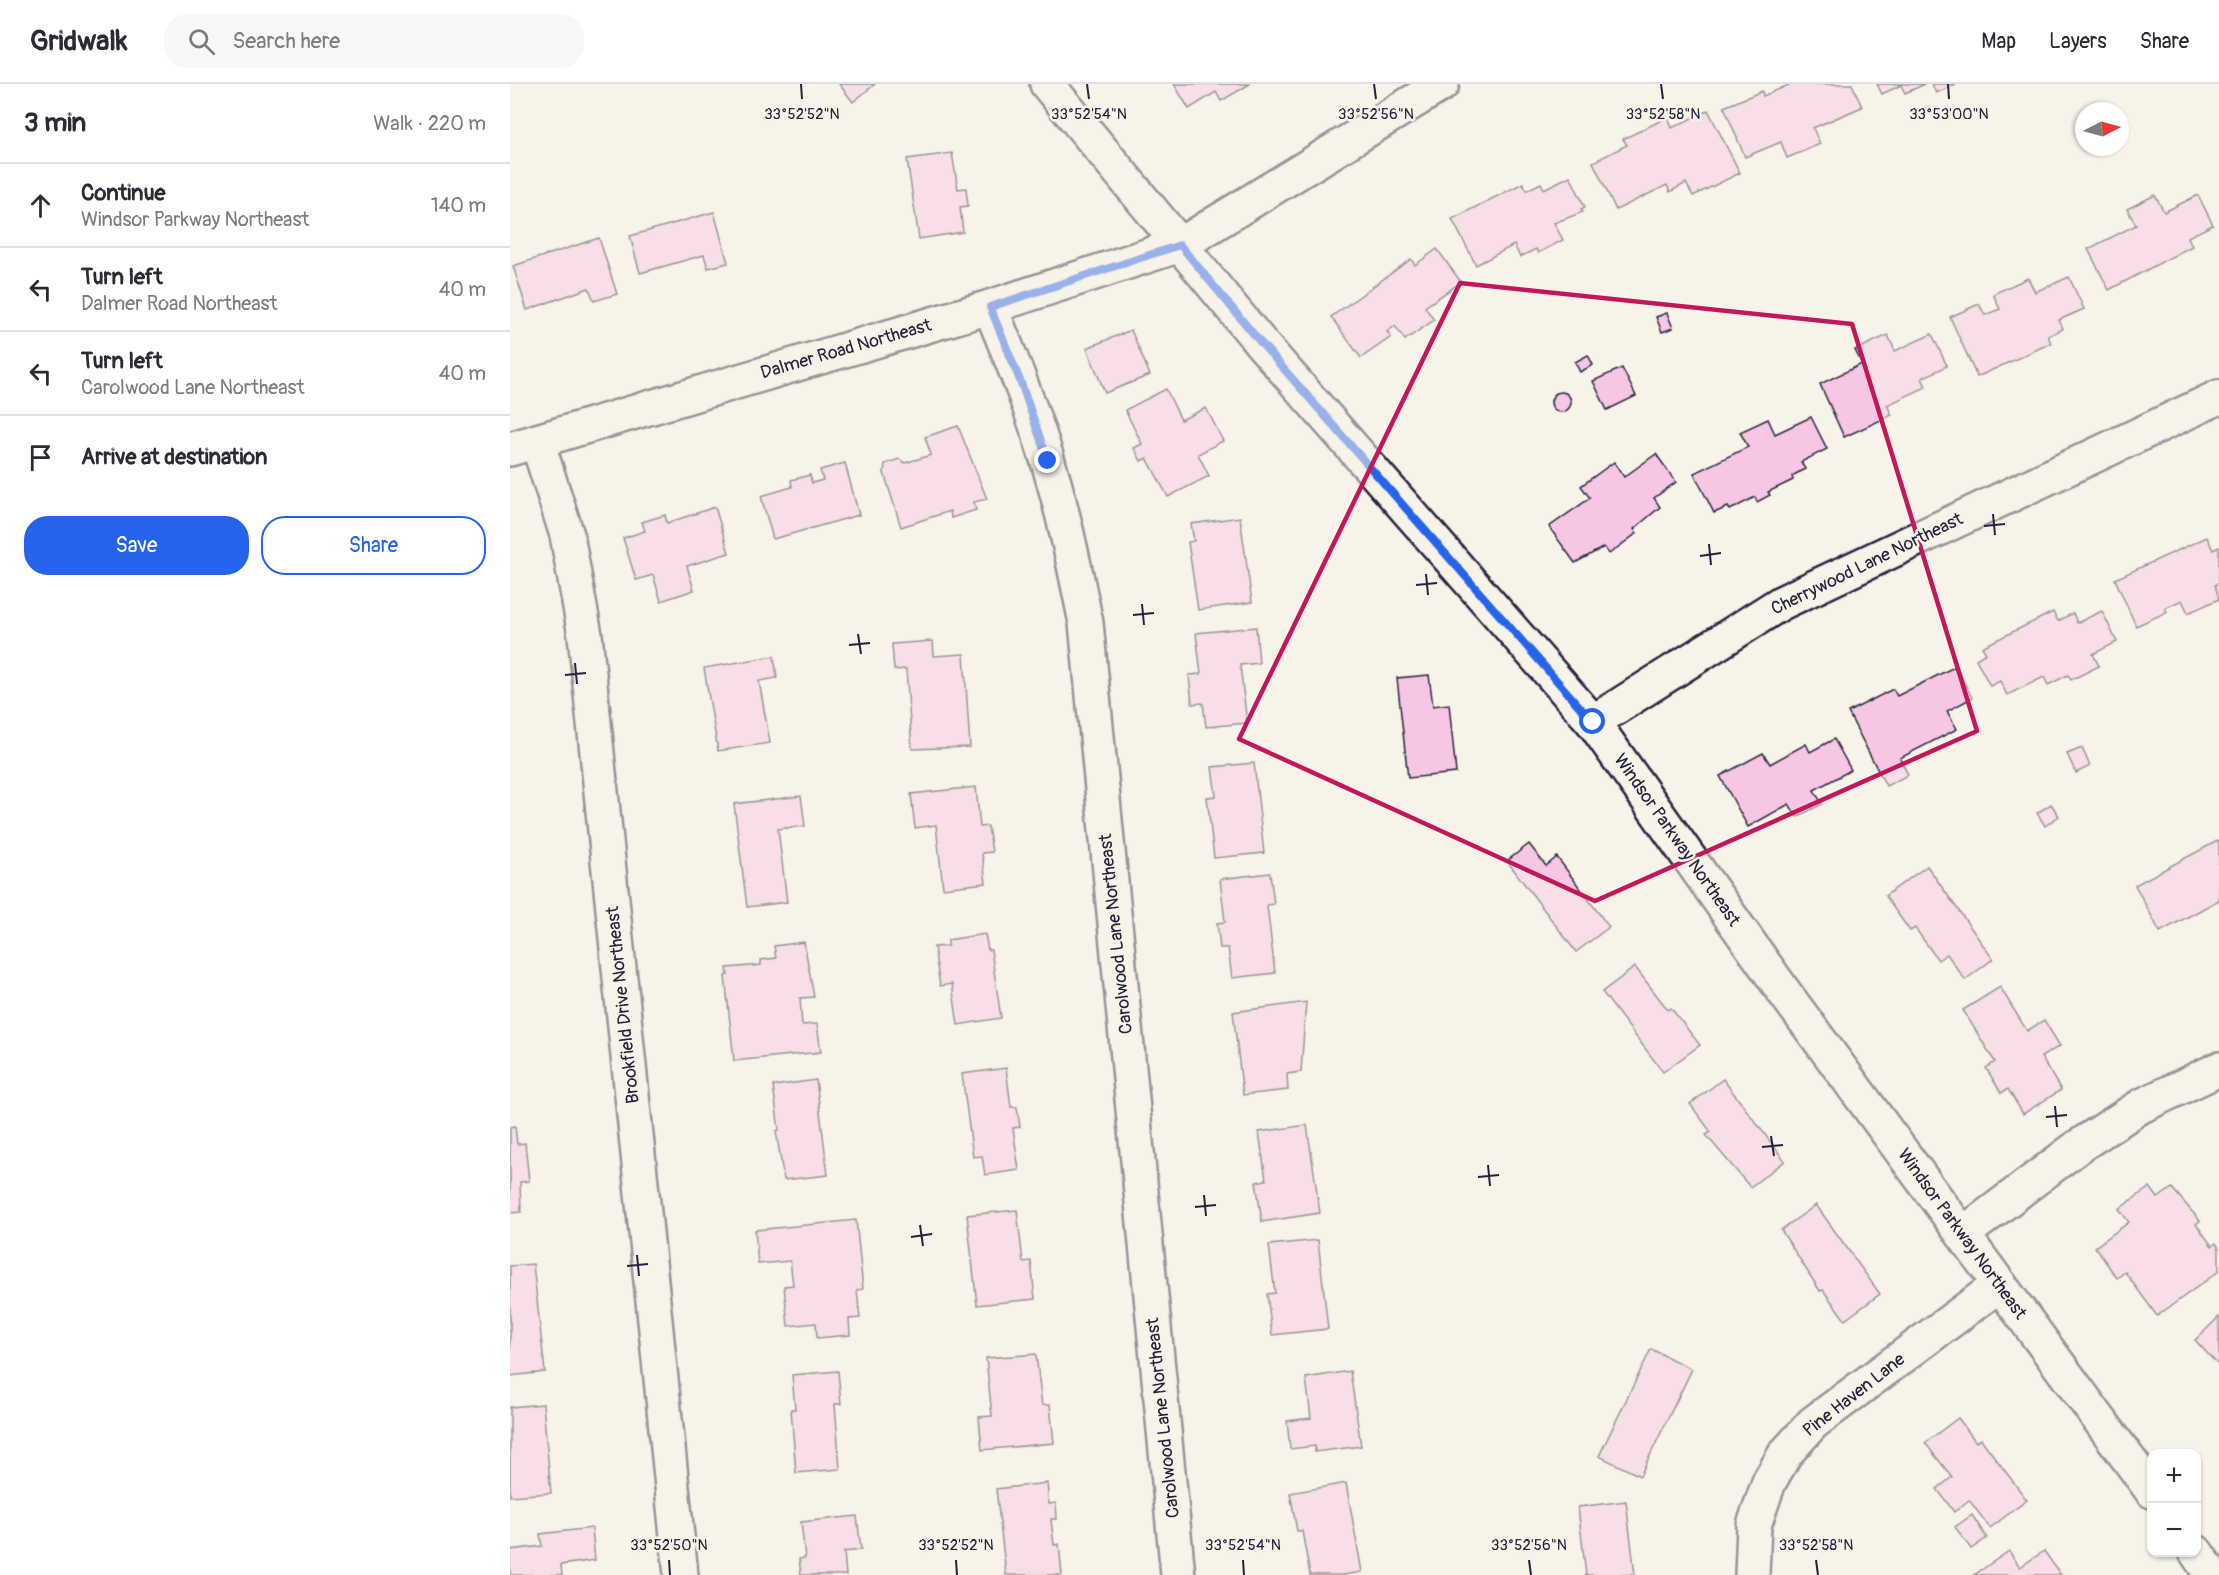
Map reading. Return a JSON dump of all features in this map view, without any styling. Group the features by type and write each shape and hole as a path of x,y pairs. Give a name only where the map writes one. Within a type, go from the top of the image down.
{"street":[{"name":"Windsor Parkway Northeast","path":"1047,84 1261,343 1593,722 1784,992 2147,1486"},
{"name":"Dalmer Road Northeast","path":"523,445 990,307 1180,245 1442,84"},
{"name":"Carolwood Lane Northeast","path":"990,307 1021,383 1048,461 1070,542 1086,623 1178,1575"},
{"name":"Cherrywood Lane Northeast","path":"1593,722 1781,603 2219,398"},
{"name":"Brookfield Drive Northeast","path":"523,445 567,535 585,635 681,1575"},
{"path":"1963,1234 2097,1134 2141,1106 2219,1069"},
{"name":"Pine Haven Lane","path":"1752,1575 1754,1525 1769,1482 1785,1454 1813,1423 1999,1285"},
{"path":"2199,1557 2212,1575"}],"highlighted area":[{"path":"1460,283 1852,324 1977,731 1595,901 1239,739"}],"building":[{"path":"839,84 875,84 853,102"},
{"path":"1174,84 1250,84 1221,101 1216,92 1189,109"},
{"path":"1791,84 1852,84 1862,107 1813,128 1820,144 1787,158 1781,142 1745,157 1724,107 1762,91 1763,96"},
{"path":"1877,84 1925,84 1905,93 1901,85 1882,94"},
{"path":"1932,84 1956,84 1936,93"},
{"path":"1708,110 1740,173 1693,196 1686,183 1670,192 1667,185 1616,210 1593,162 1627,145 1623,139 1668,117 1672,128"},
{"path":"952,153 958,189 966,188 968,206 960,207 963,232 919,239 907,159"},
{"path":"1570,176 1585,207 1581,209 1583,212 1554,223 1563,240 1538,253 1536,249 1520,257 1514,245 1476,265 1452,219 1523,183 1527,190 1541,183 1544,189"},
{"path":"2155,195 2164,212 2198,195 2213,225 2188,237 2192,246 2109,290 2088,249 2136,225 2127,209"},
{"path":"714,212 728,263 708,268 704,255 640,273 630,236"},
{"path":"599,238 617,294 594,301 589,288 527,310 513,266"},
{"path":"1437,249 1461,282 1425,307 1434,320 1405,340 1395,326 1387,332 1391,337 1361,358 1331,317 1411,259 1415,265"},
{"path":"2069,277 2084,309 2059,320 2063,329 2048,336 2051,343 1977,377 1950,317 1979,304 1985,315 2000,309 1993,294 2028,278 2035,292"},
{"path":"1667,313 1673,328 1662,332 1656,317"},
{"path":"1131,330 1150,375 1105,393 1087,348"},
{"path":"1932,334 1947,366 1922,378 1926,387 1887,405 1892,415 1844,437 1820,384 1862,364 1855,350 1888,335 1895,351"},
{"path":"1588,355 1593,365 1580,372 1575,362"},
{"path":"1622,368 1636,396 1607,410 1593,381"},
{"path":"1166,389 1181,420 1206,408 1223,441 1198,454 1209,476 1168,497 1147,458 1141,461 1134,448 1142,444 1125,410"},
{"path":"1561,392 1568,395 1571,402 1568,409 1561,412 1554,409 1551,402 1554,395"},
{"path":"1811,417 1827,449 1801,462 1805,469 1792,476 1793,480 1768,492 1770,495 1757,502 1755,497 1730,510 1728,507 1714,513 1694,473 1748,447 1740,432 1768,419 1775,434"},
{"path":"958,426 987,499 974,502 976,510 951,518 950,511 901,527 884,473 885,464 899,459 905,463 931,455 925,437"},
{"path":"1656,454 1676,482 1654,498 1660,507 1634,529 1637,533 1609,554 1604,547 1575,563 1549,527 1590,498 1581,486 1614,462 1624,477"},
{"path":"845,463 859,515 773,539 761,496 792,487 791,480 810,475 812,483 823,480 820,470"},
{"path":"715,507 729,553 687,566 694,590 661,601 653,575 636,580 623,538 645,531 642,522 665,515 667,523"},
{"path":"1240,517 1252,602 1198,610 1188,542 1194,541 1191,524"},
{"path":"2207,537 2213,550 2219,547 2219,583 2215,585 2219,599 2188,613 2182,600 2165,608 2167,612 2136,626 2115,579"},
{"path":"2102,611 2117,642 2093,654 2099,666 2071,680 2068,675 2048,685 2044,677 2007,695 2000,681 1990,686 1976,659 1986,653 1982,647 2053,612 2058,621 2073,613 2077,623"},
{"path":"1256,627 1259,663 1240,665 1247,723 1206,727 1203,703 1192,704 1189,675 1201,674 1196,633"},
{"path":"933,641 934,656 964,654 970,747 912,749 906,669 894,670 892,644"},
{"path":"774,656 777,678 759,681 770,743 718,751 704,668"},
{"path":"1956,666 1972,698 1947,711 1957,729 1900,758 1908,775 1886,786 1848,712 1893,689 1897,696"},
{"path":"1429,675 1433,706 1449,704 1456,773 1408,778 1397,678"},
{"path":"1834,739 1851,770 1814,790 1822,804 1797,817 1789,804 1748,827 1720,776 1763,753 1770,764 1806,744 1810,752"},
{"path":"2082,748 2090,766 2076,773 2067,754"},
{"path":"1254,763 1264,853 1214,858 1207,797 1216,796 1212,767"},
{"path":"976,787 980,827 988,826 992,852 982,853 986,883 943,888 936,825 915,828 911,794"},
{"path":"801,796 805,826 778,829 787,902 747,907 734,804"},
{"path":"2051,804 2059,816 2045,826 2037,813"},
{"path":"2219,840 2219,900 2160,932 2135,885"},
{"path":"1529,844 1546,866 1557,857 1609,927 1576,952 1507,861"},
{"path":"1927,866 1993,959 1965,980 1947,954 1938,960 1915,928 1910,931 1885,896"},
{"path":"1270,873 1274,904 1267,905 1275,973 1232,978 1228,948 1220,948 1217,923 1225,922 1220,879"},
{"path":"985,934 988,950 991,950 1001,1018 958,1025 952,984 940,986 934,947 948,946 948,940"},
{"path":"804,942 814,997 800,998 802,1025 817,1024 821,1052 734,1061 725,976 728,975 727,968 761,965 761,960 776,958 774,946"},
{"path":"1635,967 1668,1010 1671,1008 1700,1045 1663,1072 1602,992"},
{"path":"2000,987 2027,1031 2044,1020 2060,1046 2041,1057 2061,1090 2023,1114 2008,1089 2001,1093 1986,1068 1995,1062 1963,1010"},
{"path":"1306,1002 1301,1072 1287,1074 1288,1090 1243,1095 1233,1012"},
{"path":"1006,1068 1011,1107 1017,1107 1020,1127 1013,1128 1019,1170 985,1175 982,1156 973,1157 962,1074"},
{"path":"1723,1079 1785,1161 1750,1187 1706,1135 1711,1132 1690,1104"},
{"path":"816,1080 828,1175 784,1180 776,1131 779,1130 773,1086"},
{"path":"1307,1125 1320,1213 1262,1222 1256,1182 1266,1180 1259,1132"},
{"path":"515,1126 517,1144 525,1143 529,1181 520,1182 521,1212 510,1213 510,1127"},
{"path":"2150,1187 2158,1198 2172,1188 2200,1221 2196,1224 2212,1246 2216,1243 2219,1248 2219,1271 2157,1316 2125,1272 2117,1278 2095,1247 2129,1222 2119,1209"},
{"path":"1816,1205 1880,1294 1845,1320 1823,1290 1820,1291 1781,1230"},
{"path":"1017,1210 1023,1262 1031,1261 1035,1299 977,1305 967,1215"},
{"path":"856,1220 863,1289 857,1290 860,1318 849,1319 850,1335 817,1338 816,1323 788,1326 784,1286 793,1285 790,1261 758,1264 755,1230"},
{"path":"1318,1240 1328,1329 1272,1335 1267,1294 1275,1293 1269,1245"},
{"path":"533,1264 545,1372 510,1376 510,1266"},
{"path":"2219,1317 2219,1366 2195,1340"},
{"path":"1651,1349 1692,1369 1640,1476 1599,1456"},
{"path":"1036,1354 1042,1405 1050,1405 1054,1443 982,1450 979,1417 992,1416 986,1358"},
{"path":"838,1371 841,1404 835,1404 840,1469 796,1473 791,1409 795,1409 792,1375"},
{"path":"1350,1371 1361,1446 1315,1452 1315,1446 1290,1449 1287,1421 1311,1418 1306,1378"},
{"path":"543,1404 551,1493 510,1496 510,1407"},
{"path":"1958,1418 1976,1442 1981,1439 2027,1500 1990,1528 1969,1500 1954,1512 1937,1489 1952,1477 1925,1443"},
{"path":"1047,1483 1049,1504 1056,1503 1057,1519 1051,1519 1054,1545 1059,1544 1062,1575 1006,1575 996,1489"},
{"path":"1346,1483 1362,1572 1344,1575 1310,1575 1302,1531 1297,1531 1290,1493"},
{"path":"1626,1501 1635,1575 1586,1575 1578,1507"},
{"path":"1972,1515 1987,1538 1971,1549 1955,1527"},
{"path":"857,1516 861,1550 844,1552 846,1575 801,1575 799,1559 805,1558 801,1522"},
{"path":"592,1528 595,1560 561,1565 562,1575 510,1575 510,1550 542,1546 540,1534"},
{"path":"2009,1551 2020,1567 2044,1551 2061,1575 1974,1575"}],"route":[{"path":"1048,461 1021,383 990,307 1180,245 1261,343 1593,722"}]}
